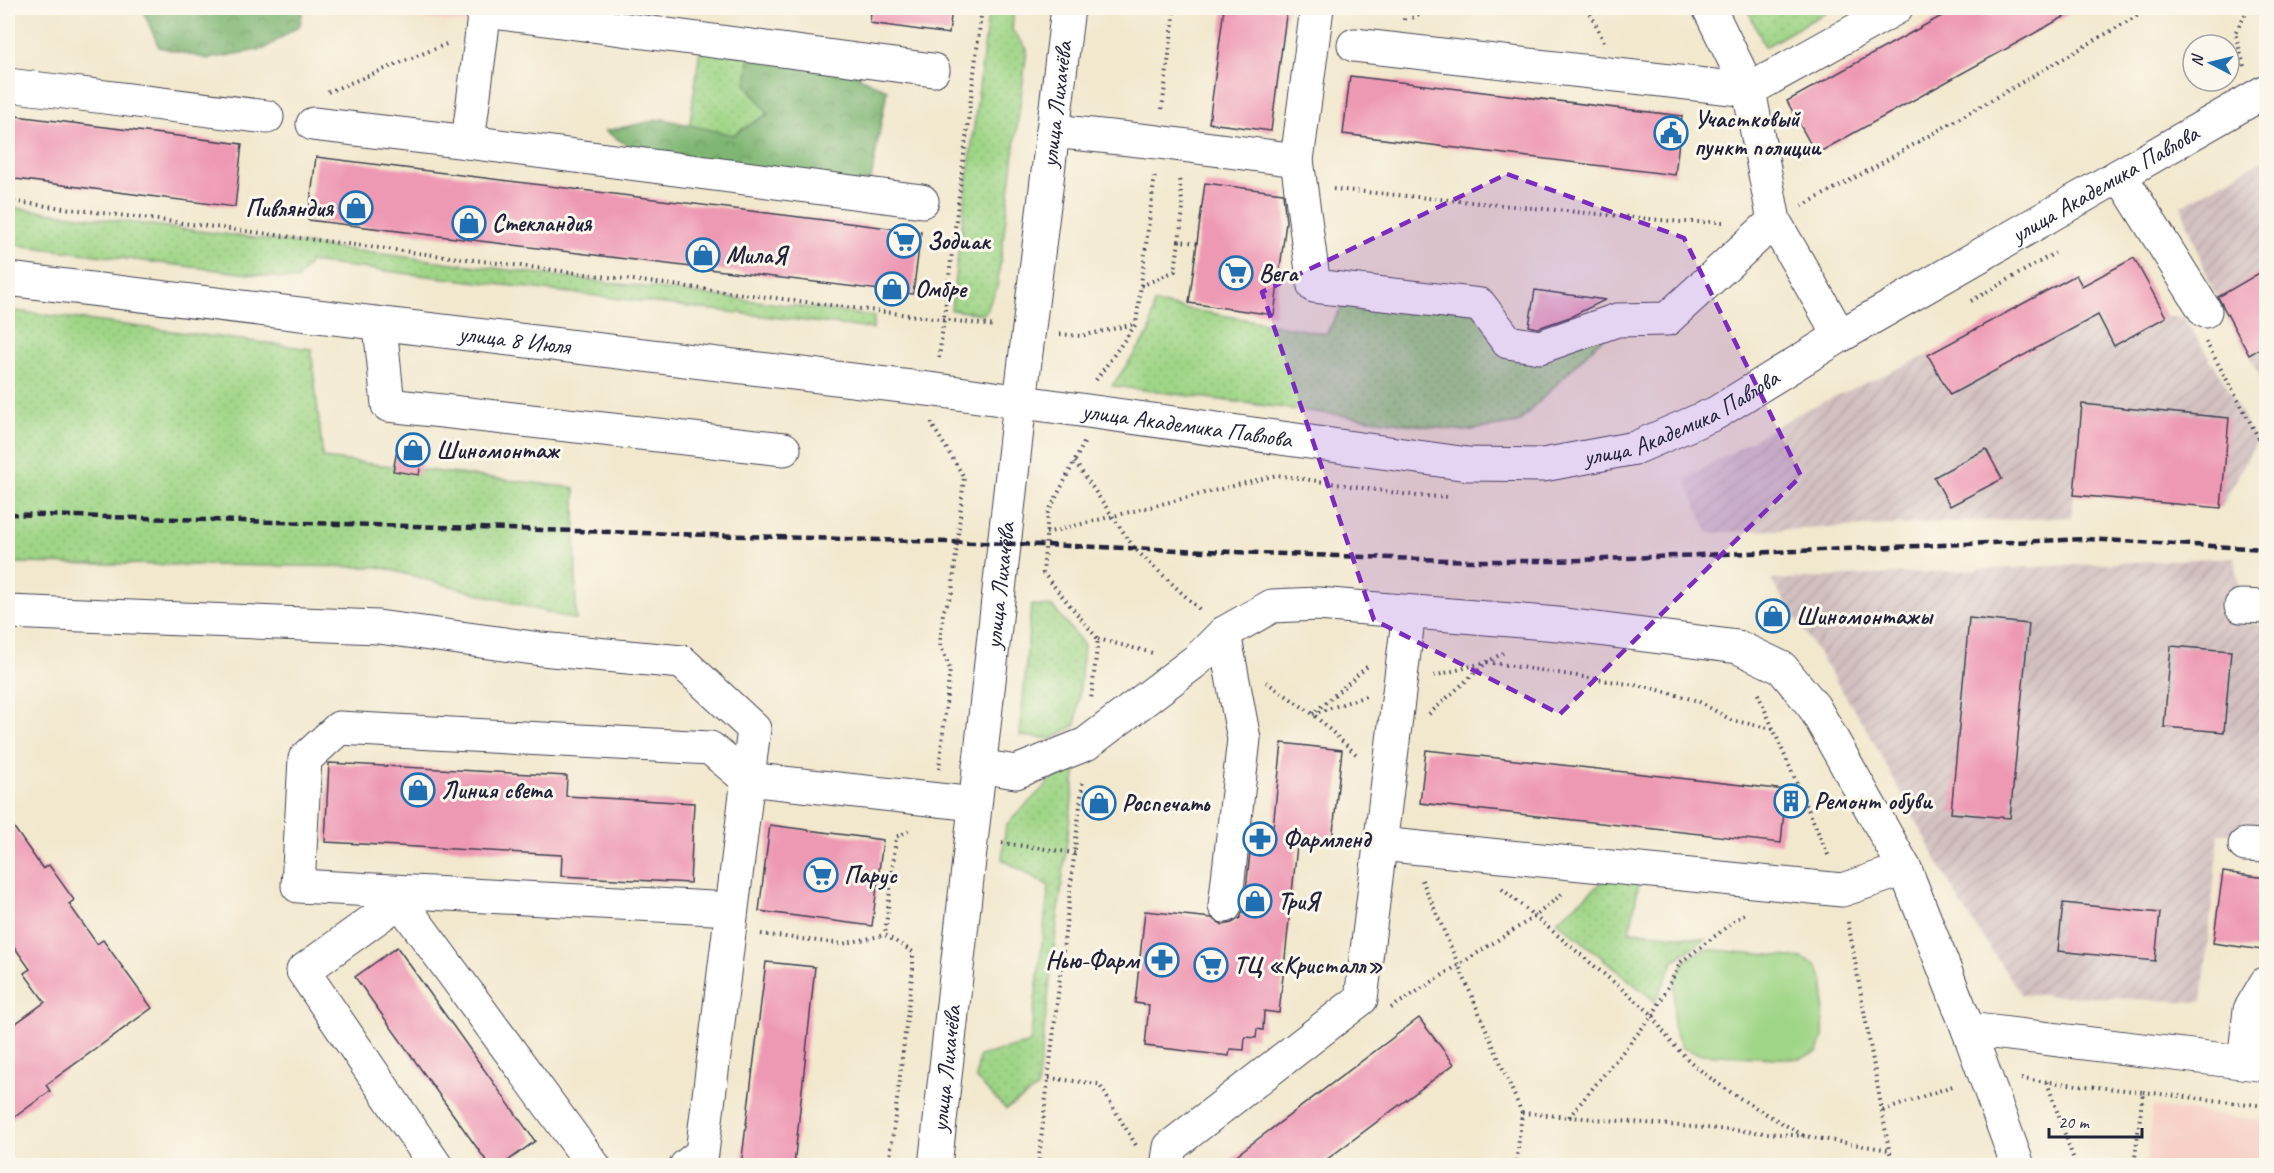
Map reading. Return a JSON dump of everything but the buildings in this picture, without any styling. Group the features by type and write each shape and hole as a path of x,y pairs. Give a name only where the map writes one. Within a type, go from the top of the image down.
{"main road":[{"name":"улица Лихачёва","path":"935,1166 1020,402 1068,8"},
{"path":"1317,8 1299,173 1314,286 1480,305 1508,342 1540,347 1617,320 1668,319 1774,221"},
{"path":"1709,8 1749,90 1774,221 1840,336"},
{"path":"1354,45 1749,90 1896,8"},
{"path":"468,142 484,16 933,70"},
{"path":"8,85 267,117"},
{"name":"улица Академика Павлова","path":"1020,402 1468,464 1543,465 1635,447 1716,413 1840,336 2263,93"},
{"path":"317,110 468,142 922,201"},
{"path":"1053,131 1158,142 1299,173"},
{"path":"2120,175 2205,311"},
{"name":"улица 8 Июля","path":"8,279 1020,402"},
{"path":"380,324 388,405 784,449"},
{"path":"979,766 1016,772 1086,744 1197,660 1224,633 1272,606 1317,604 1558,624 1738,647 1782,668 1815,707 1905,869 1968,1029 2018,1166"},
{"path":"8,612 378,627 541,649 682,662 754,729 702,1153 686,1166"},
{"path":"1155,1160 1361,999 1409,612"},
{"path":"1224,633 1244,740 1225,906"},
{"path":"732,909 298,886 305,759 339,728 710,748 747,779 975,804"},
{"path":"1380,844 1842,890 1905,869"},
{"path":"436,1166 303,971 400,901 594,1166"},
{"path":"1968,1029 2255,1064 2250,1010 2266,983"}],"path":[{"path":"885,935 896,837 927,821 938,773 950,669 940,644 943,612 952,593 964,477 932,425 982,8"},
{"path":"1091,411 1096,379 1136,324 1175,8"},
{"path":"1404,23 1430,8"},
{"path":"1299,173 1682,222 1774,221 1873,168 2151,8"},
{"path":"2249,8 2235,33 2241,59 2263,93"},
{"path":"317,110 484,16"},
{"path":"1141,286 1175,271 1183,208 1179,174"},
{"path":"8,201 944,318"},
{"path":"1179,241 1197,243"},
{"path":"2205,311 2194,320 2266,451"},
{"path":"1075,462 1135,549 1224,633"},
{"path":"1098,639 1165,656 1197,660"},
{"path":"1392,747 1487,662 1507,651"},
{"path":"1313,714 1400,685 1487,662 1648,687 1698,701 1731,720 1773,729"},
{"path":"1230,664 1241,666 1313,714 1388,784"},
{"path":"1416,848 1414,862 1522,1113 1516,1166"},
{"path":"1459,964 1534,916 1598,866"},
{"path":"1569,1117 1653,1015 1681,962 1783,884"},
{"path":"1501,888 1653,1015 1664,1035 1715,1082 1804,1136"},
{"path":"755,943 758,933 842,944 885,935 913,952 889,1166"},
{"path":"1882,1111 1985,1075 2266,1106"},
{"path":"1049,1078 1100,1084 1155,1160"},
{"path":"2047,1082 2076,1166"},
{"path":"2134,1166 2143,1092"},
{"path":"1522,1113 1804,1136 1889,1150"},
{"path":"1038,1163 1057,1166"}],"highlighted area":[{"path":"1507,174 1684,238 1801,476 1560,714 1374,620 1262,292"}],"shaded area":[{"path":"329,8 469,8 467,24"},
{"path":"2266,158 2266,394 2254,364 2216,298 2181,206"},
{"path":"2134,258 2166,317 2183,317 2223,379 2256,442 2221,508 2074,495 2072,517 1708,533 1685,479 1803,411 2082,286"},
{"path":"2235,557 2243,622 2266,624 2266,834 2219,833 2202,1002 2021,994 1962,906 1866,728 1771,580"},
{"path":"2153,1107 2266,1121 2266,1165 2146,1165"}],"green space":[{"path":"142,8 303,8 300,25 264,49 208,59 159,47"},
{"path":"989,8 1014,8 1012,30 1027,49 997,288 984,314 951,310"},
{"path":"1747,8 1833,8 1765,47"},
{"path":"700,49 861,71 845,182 685,160"},
{"path":"751,49 819,58 887,90 870,185 640,153 605,131 663,119 733,135 768,114 746,84"},
{"path":"8,207 874,316 873,329 310,262 297,280 8,244"},
{"path":"1347,298 1472,311 1530,353 1608,332 1518,423 1464,431 1112,386 1150,332 1154,303 1326,334"},
{"path":"8,310 311,349 323,458 575,488 576,620 380,567 8,563"},
{"path":"1031,605 1053,607 1084,645 1076,725 1052,739 1020,736"},
{"path":"1076,767 1037,1089 1006,1109 976,1079 979,1056 1030,1043 1049,886 1002,859 1006,825 1052,779"},
{"path":"1610,875 1639,881 1630,931 1705,939 1675,960 1655,1001 1557,921"},
{"path":"1703,949 1802,958 1816,965 1824,983 1823,1037 1818,1052 1799,1059 1700,1054 1682,1048 1673,1026 1675,981 1684,962"}],"railway":[{"path":"8,514 1045,545 1474,561 1556,561 2086,539 2266,549"}],"place":[{"name":"Участковый пункт полиции","path":"1671,133"},
{"name":"Пивляндия","path":"356,208"},
{"name":"Стекландия","path":"469,223"},
{"name":"Зодиак","path":"904,241"},
{"name":"МилаЯ","path":"703,255"},
{"name":"Вега","path":"1236,273"},
{"name":"Омбре","path":"892,289"},
{"name":"Шиномонтаж","path":"413,450"},
{"name":"Шиномонтажы","path":"1773,616"},
{"name":"Линия света","path":"418,790"},
{"name":"Ремонт обуви","path":"1791,801"},
{"name":"Роспечать","path":"1099,803"},
{"name":"Фармленд","path":"1260,839"},
{"name":"Парус","path":"821,875"},
{"name":"ТриЯ","path":"1255,901"},
{"name":"Нью-Фарм","path":"1162,960"},
{"name":"ТЦ «Кристалл»","path":"1211,965"}]}
